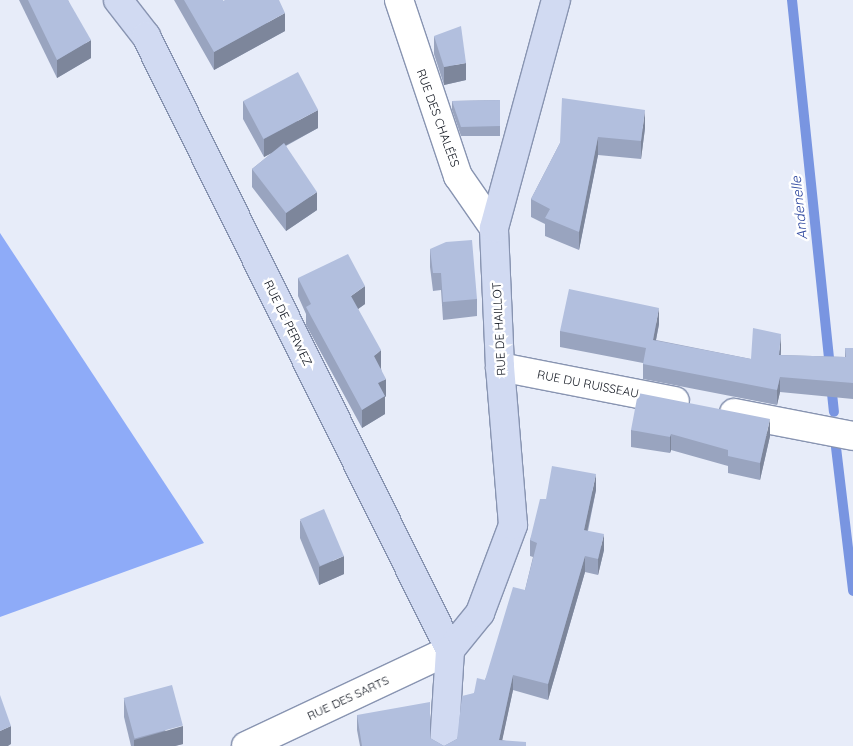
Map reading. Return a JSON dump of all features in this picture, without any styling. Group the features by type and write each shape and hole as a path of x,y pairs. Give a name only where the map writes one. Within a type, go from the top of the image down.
{"street":[{"name":"RUE DE PERWEZ","path":"118,0 146,36 450,650"},
{"name":"RUE DES CHALÉES","path":"399,0 458,176 494,228"},
{"name":"RUE DE HAILLOT","path":"450,650 480,613 513,525 500,367 494,228 556,0"},
{"name":"RUE DU RUISSEAU","path":"500,367 853,436"},
{"name":"RUE DES SARTS","path":"246,746 450,650"},
{"path":"444,746 450,650"}],"shaded area":[{"path":"0,233 204,543 0,617"}],"building":[{"path":"28,0 68,0 91,40 57,60"},
{"path":"184,0 279,0 285,13 214,52"},
{"path":"461,26 466,63 444,67 434,36"},
{"path":"298,72 318,110 263,139 243,101"},
{"path":"562,98 645,110 641,141 598,137 579,232 545,218 550,209 531,199 560,143"},
{"path":"500,100 500,126 461,127 452,101"},
{"path":"284,143 317,192 286,213 252,169"},
{"path":"472,240 477,299 443,302 441,273 433,273 430,249 446,242"},
{"path":"348,254 365,286 351,296 381,350 374,356 386,379 378,383 385,396 362,410 306,307 311,304 298,278"},
{"path":"569,289 659,308 653,340 751,359 753,328 781,334 779,355 846,357 845,348 853,348 853,383 780,377 777,390 643,364 646,348 560,331"},
{"path":"638,393 770,419 760,463 728,456 728,450 671,434 670,437 631,430"},
{"path":"552,466 596,474 584,530 604,534 598,559 585,556 548,684 513,675 499,740 526,742 526,746 444,746 457,739 462,696 474,693 477,678 485,680 513,587 525,590 537,543 530,540 540,499 546,499"},
{"path":"324,509 344,556 320,566 300,519"},
{"path":"172,685 183,726 135,739 124,698"},
{"path":"0,695 11,726 0,731"},
{"path":"430,702 430,738 444,746 362,746 357,715"}],"waterway":[{"name":"Andenelle","path":"792,0 830,370"},
{"name":"Andenelle","path":"831,384 834,412"},
{"name":"Andenelle","path":"835,439 853,591"}]}
